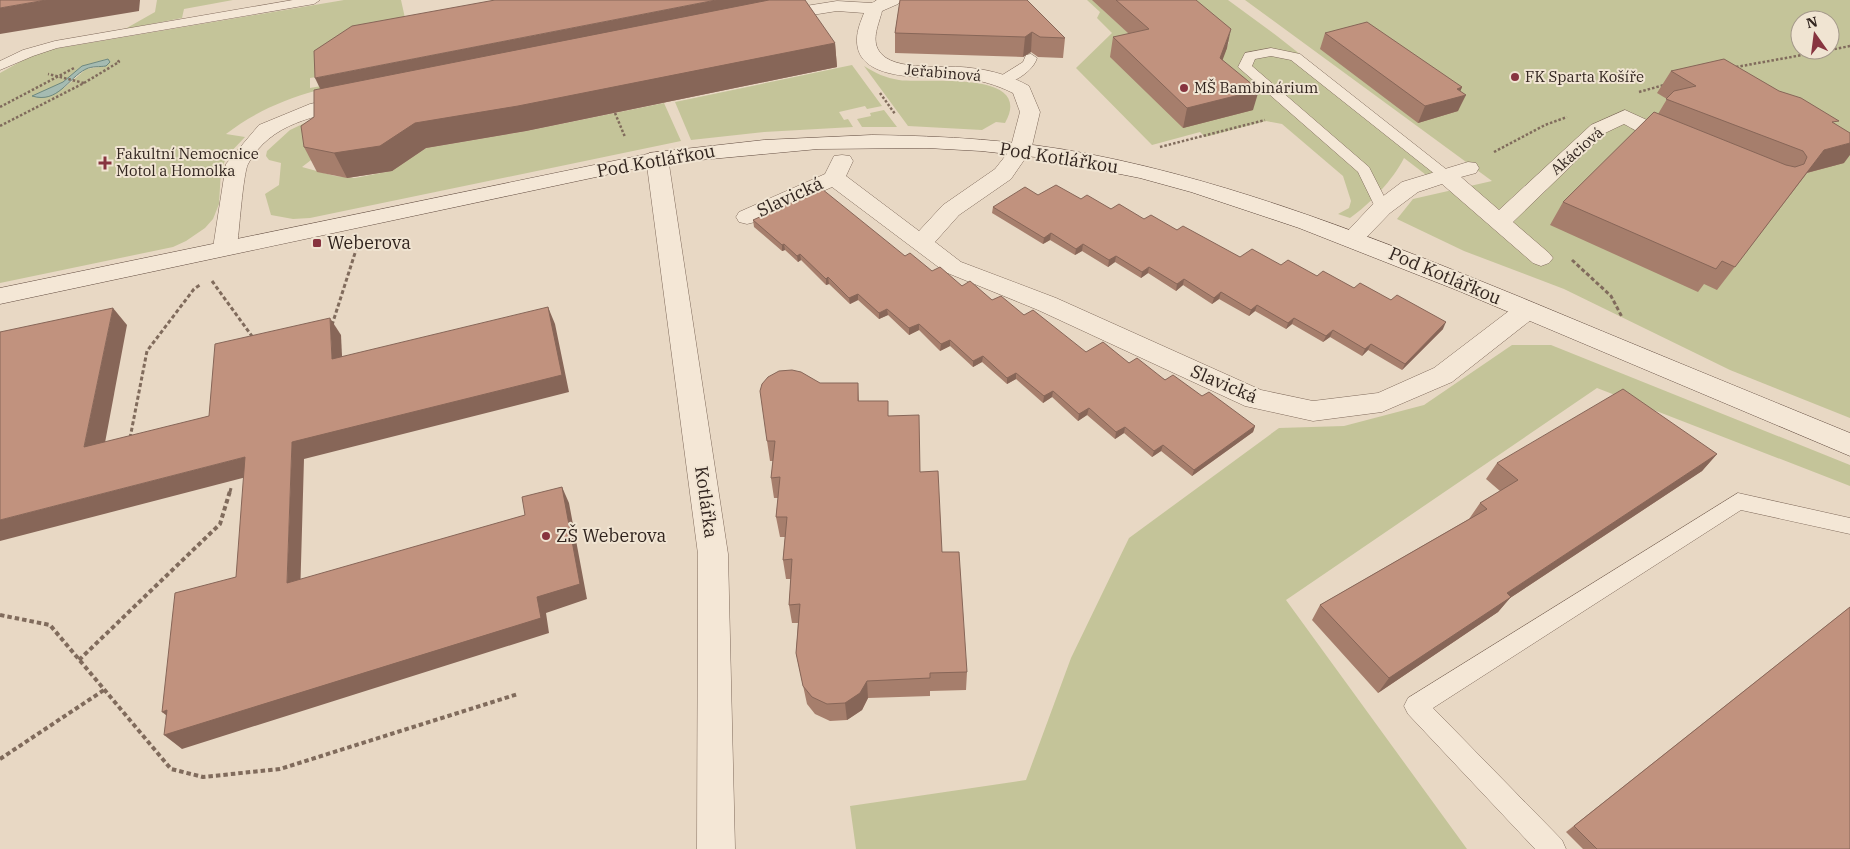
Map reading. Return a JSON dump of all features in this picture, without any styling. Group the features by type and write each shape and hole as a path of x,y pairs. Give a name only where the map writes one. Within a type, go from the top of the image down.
{"street":[{"path":"752,21 810,9 837,6 874,8 892,0"},
{"name":"Jeřabinová","path":"874,8 866,41 872,55 885,66 905,71 961,72 1004,80 1022,90 1030,112 1020,150"},
{"path":"0,296 226,248 236,164 266,129 317,108 365,98"},
{"name":"Akáciová","path":"1500,222 1598,129 1625,116 1653,132 1697,149"},
{"name":"Pod Kotlářkou","path":"226,248 657,158 733,147 836,140 939,143 1020,150 1085,160 1168,178 1353,238 1850,445"},
{"path":"921,243 951,210 1003,174 1020,150"},
{"name":"Kotlářka","path":"657,158 713,554 716,849"},
{"path":"1353,238 1382,208 1410,187 1468,168"},
{"name":"Slavická","path":"747,217 838,170 921,243 954,267 1047,304 1255,399 1313,411 1382,402 1443,375 1527,310"},
{"path":"1446,176 1542,258"}],"lane":[{"path":"0,66 28,53 55,44 314,0"},
{"path":"1382,208 1364,170 1245,67 1250,56 1270,52 1295,57 1446,176"},
{"path":"1004,80 1029,64 1031,58"},
{"path":"1553,849 1416,706 1738,501 1850,526"}],"path":[{"path":"0,126 84,83 119,62 112,56"},
{"path":"0,107 80,64"},
{"path":"63,78 84,83"},
{"path":"615,113 628,144"},
{"path":"332,325 357,247"},
{"path":"1571,260 1612,296 1623,320"},
{"path":"210,278 256,341"},
{"path":"129,444 147,351 194,289 202,283"},
{"path":"79,660 220,524 231,488"},
{"path":"0,615 50,625 171,769 203,777 280,769 518,694"},
{"path":"0,759 104,690"}],"green space":[{"path":"157,0 233,0 184,9 182,18 125,29 155,12"},
{"name":"Fakultní Nemocnice Motol a Homolka","path":"344,0 401,0 405,18 316,77 310,78 310,88 382,75 320,89 281,103 262,111 226,134 245,137 227,156 221,170 219,204 213,219 205,228 186,241 173,247 0,283 0,73 34,54 48,50","holes":["107,59 106,66 86,69 64,88 33,96 63,82 82,66"]},
{"path":"1087,0 1143,0 1102,9 1138,42 1177,43 1225,51 1229,42 1210,38 1169,0 1228,0 1277,36 1461,181 1445,185 1434,181 1404,158 1394,175 1380,191 1350,218 1338,214 1349,208 1351,201 1343,176 1282,124 1266,121 1205,137 1200,132 1152,145 1076,68 1112,33 1097,18 1100,12"},
{"path":"1245,0 1850,0 1850,418 1730,370 1564,289 1464,251 1397,219 1413,199 1492,181"},
{"path":"852,65 882,106 867,109 865,106 839,112 844,120 848,119 853,127 764,132 691,140 675,102"},
{"path":"864,66 881,75 899,80 973,82 991,86 1005,94 1010,106 1005,123 996,122 982,130 908,126"},
{"path":"664,103 681,141 310,218 293,219 271,215 265,194 279,185 281,163 269,160 266,156 267,151 290,130 311,120 315,157 302,167 335,176 355,178 391,171 426,148 526,131"},
{"path":"884,110 897,127 862,127 857,119 871,116 870,113"},
{"path":"1512,345 1551,345 1850,465 1850,486 1597,388 1286,600 1467,849 856,849 850,806 1026,780 1071,658 1129,538 1279,428 1344,426 1424,405"}],"shaded area":[{"path":"108,59 110,62 106,66 86,69 56,93 41,98 32,96 63,82 82,66"}],"building":[{"path":"0,0 46,0 0,8"},
{"path":"495,0 716,0 315,78 314,51 352,26"},
{"path":"769,0 805,0 835,43 518,106 415,123 380,146 334,153 304,147 301,126 314,117 314,90"},
{"path":"900,0 1027,0 1065,38 1040,37 1032,32 1025,37 895,33"},
{"path":"1116,0 1196,0 1231,29 1220,58 1259,90 1187,108 1113,37 1149,29"},
{"path":"1367,22 1462,87 1457,89 1466,95 1425,106 1325,33"},
{"path":"1724,59 1779,91 1801,98 1839,121 1832,122 1850,133 1850,143 1824,150 1735,267 1722,261 1716,269 1563,202 1654,112 1786,165 1795,167 1804,164 1807,157 1803,151 1666,99 1674,91 1696,86 1671,71"},
{"path":"1056,185 1081,199 1087,195 1111,209 1119,204 1144,219 1151,215 1177,230 1183,226 1240,257 1252,249 1281,265 1288,260 1317,276 1323,271 1354,288 1360,283 1391,300 1397,295 1446,322 1405,364 1371,344 1365,349 1333,330 1326,336 1294,318 1288,323 1257,305 1251,310 1221,292 1214,298 1184,279 1177,284 1149,267 1142,272 1116,256 1109,260 1083,244 1076,249 1051,233 1044,238 993,207 1025,187 1038,195"},
{"path":"822,189 905,256 910,253 932,271 940,267 962,286 970,281 992,300 1001,296 1024,315 1033,310 1086,352 1103,342 1129,363 1137,358 1165,380 1173,375 1202,396 1209,392 1255,426 1194,470 1163,445 1154,451 1125,427 1116,432 1089,408 1079,414 1053,391 1044,396 1016,373 1007,378 983,356 973,361 950,340 941,344 919,324 909,328 887,309 879,313 858,294 849,298 828,277 826,279 800,254 797,256 753,220"},
{"name":"ZŠ Weberova","path":"548,307 562,375 292,442 287,583 525,515 522,497 562,487 580,584 537,597 541,618 164,735 167,710 162,712 175,593 236,577 245,457 0,520 0,332 113,308 84,447 209,416 215,344 330,318 332,359"},
{"path":"792,370 801,372 820,383 858,383 858,401 888,401 888,416 919,415 920,472 938,471 942,552 959,552 967,672 930,673 930,678 867,681 860,693 845,703 827,704 812,697 803,686 796,653 800,604 789,605 792,559 783,560 787,517 776,517 780,477 771,478 775,441 767,441 760,391 762,384 768,377 779,371"},
{"path":"1623,389 1717,454 1507,593 1511,597 1389,678 1320,605 1487,509 1480,503 1518,480 1497,463"},
{"path":"1850,607 1850,849 1597,849 1574,826"}],"place":[{"name":"FK Sparta Košíře","path":"1515,77"},
{"name":"MŠ Bambinárium","path":"1184,88"},
{"name":"Fakultní Nemocnice Motol a Homolka","path":"105,163"},
{"name":"Weberova","path":"317,243"},
{"name":"ZŠ Weberova","path":"546,536"}]}
